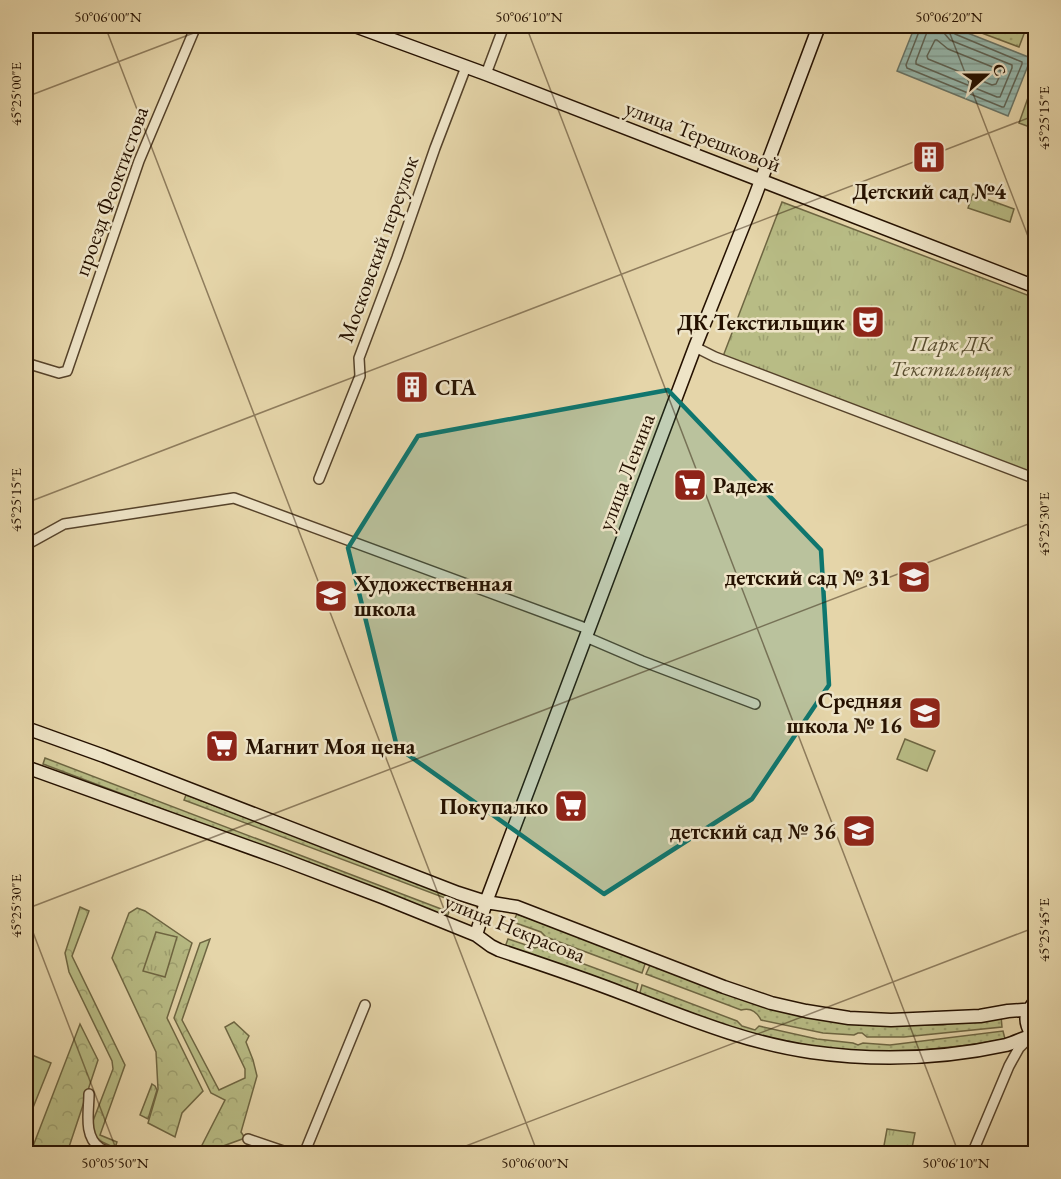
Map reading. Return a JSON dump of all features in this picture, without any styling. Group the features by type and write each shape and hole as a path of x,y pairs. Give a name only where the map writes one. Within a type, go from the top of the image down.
{"main road":[{"name":"улица Терешковой","path":"355,26 486,74 1035,287"},
{"name":"улица Ленина","path":"476,934 486,902 695,347 819,26"},
{"name":"улица Некрасова","path":"26,728 458,893 486,902 517,907 771,1003 849,1018 891,1020 980,1016 1033,1006"},
{"name":"улица Некрасова","path":"26,766 382,897 476,934 499,950 719,1030 766,1043 810,1052 881,1058 979,1050 1034,1035"},
{"path":"1033,1006 1026,1023 1034,1035"}],"street":[{"name":"проезд Феоктистова","path":"26,363 59,373 67,371 140,162 196,26"},
{"path":"486,74 504,26"},
{"name":"Московский переулок","path":"319,479 360,376 359,358 466,67"},
{"path":"695,347 715,357 1035,479"},
{"path":"26,545 64,524 234,498 587,633 642,661 755,704"},
{"path":"304,1154 365,1005"},
{"path":"972,1154 1018,1048 1034,1035"},
{"path":"89,1094 90,1137 99,1147 113,1154"},
{"path":"248,1139 292,1154"}],"highlighted area":[{"path":"668,390 821,550 829,685 752,799 604,894 397,747 348,548 418,436"}],"green space":[{"path":"963,26 1027,26 1019,47"},
{"path":"1035,78 1035,129 1019,123"},
{"path":"973,194 1014,209 1010,222 968,208"},
{"name":"Парк ДК Текстильщик","path":"782,202 1035,298 1035,478 722,359"},
{"path":"905,739 935,751 927,771 897,759"},
{"path":"45,758 449,912 447,917 43,764"},
{"path":"186,795 454,896 453,901 184,800"},
{"path":"80,907 89,911 72,956 125,1065 100,1135 117,1142 115,1148 98,1140 93,1131 93,1121 113,1069 112,1061 69,972 65,953"},
{"path":"137,908 192,943 167,1018 203,1091 182,1113 175,1137 148,1123 158,1089 156,1052 112,958 129,913"},
{"path":"517,914 646,961 642,973 546,937 541,932 513,922"},
{"path":"156,932 177,937 165,977 143,971"},
{"path":"210,939 182,1020 219,1090 245,1078 245,1069 225,1027 234,1022 249,1036 246,1042 257,1076 241,1132 245,1138 204,1153 198,1153 225,1100 211,1093 174,1018 200,943"},
{"path":"508,939 538,947 638,984 635,995 505,947"},
{"path":"651,963 838,1021 875,1026 943,1025 1001,1016 1002,1027 904,1037 867,1037 862,1033 854,1035 823,1033 761,1020 751,1010 741,1010 646,974"},
{"path":"642,985 755,1030 759,1026 817,1039 858,1045 863,1043 890,1045 1003,1031 1005,1039 913,1051 874,1053 836,1050 744,1033 639,996"},
{"path":"80,1024 98,1060 67,1153 30,1154"},
{"path":"32,1055 51,1063 28,1120 26,1119 26,1072"},
{"path":"152,1084 157,1090 148,1119 140,1115"},
{"path":"887,1129 915,1133 911,1153 883,1151"}],"water":[{"path":"915,26 950,26 1031,58 1008,116 897,71"}],"place":[{"name":"Детский сад №4","path":"929,157"},
{"name":"ДК Текстильщик","path":"868,322"},
{"name":"СГА","path":"412,387"},
{"name":"Радеж","path":"690,485"},
{"name":"детский сад № 31","path":"914,577"},
{"name":"Художественная школа","path":"331,596"},
{"name":"Средняя школа № 16","path":"925,713"},
{"name":"Магнит Моя цена","path":"222,746"},
{"name":"Покупалко","path":"571,806"},
{"name":"детский сад № 36","path":"859,831"}]}
